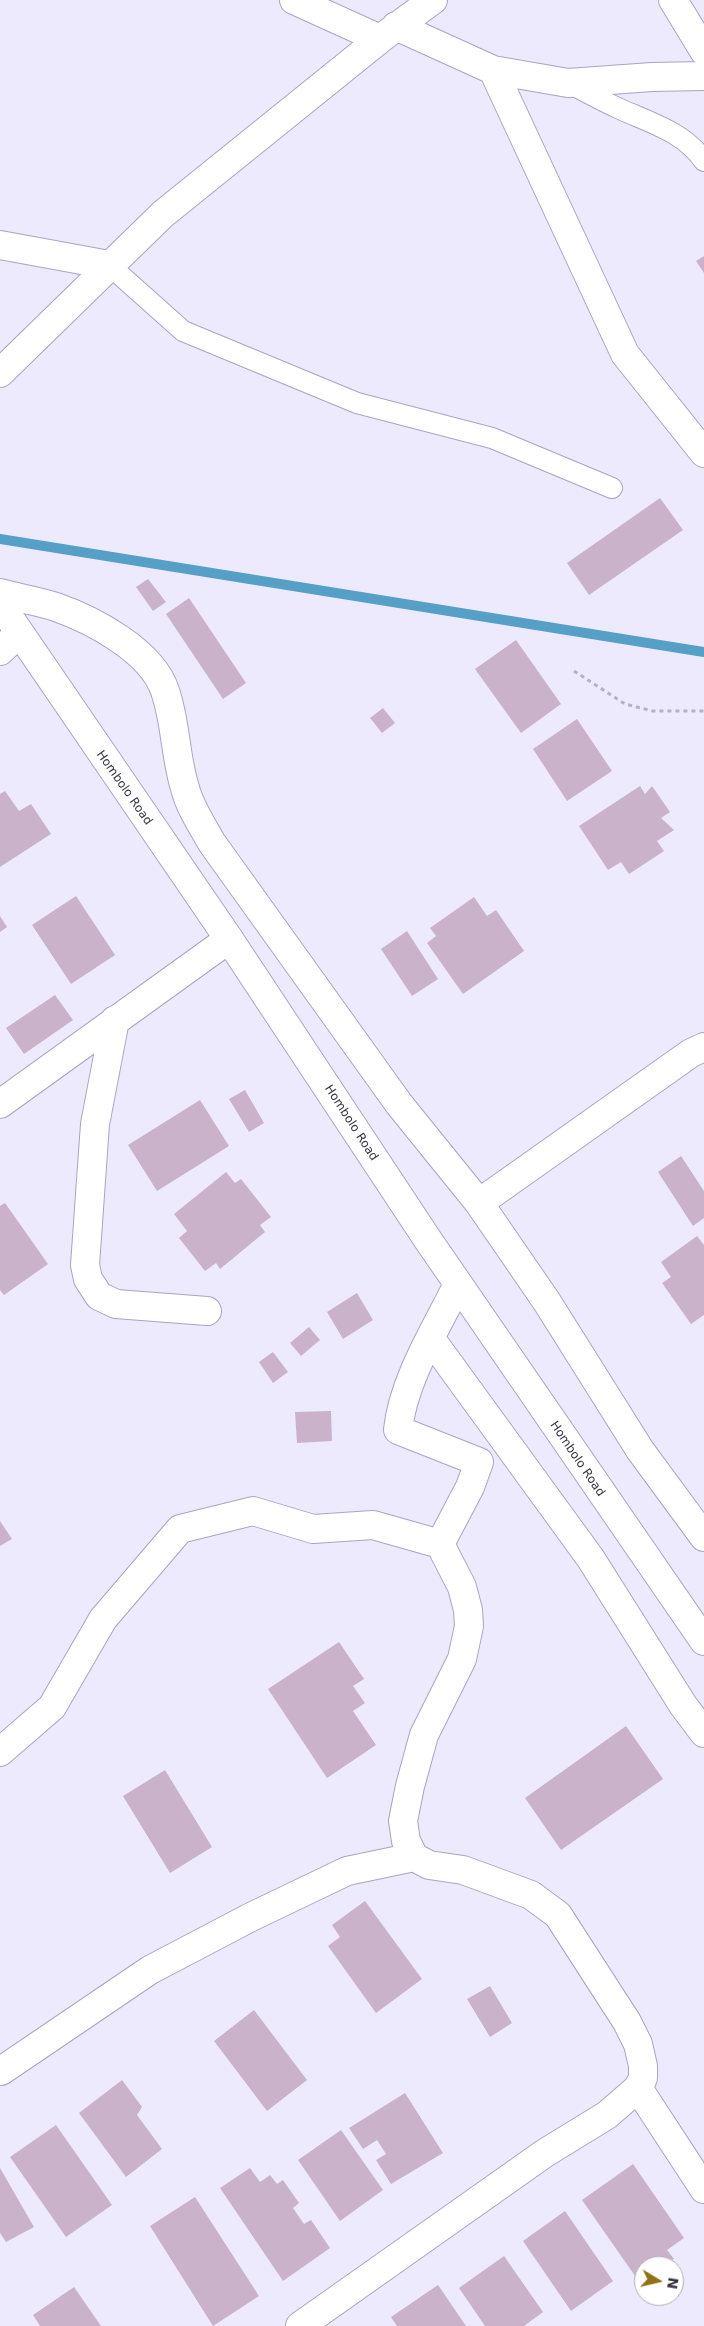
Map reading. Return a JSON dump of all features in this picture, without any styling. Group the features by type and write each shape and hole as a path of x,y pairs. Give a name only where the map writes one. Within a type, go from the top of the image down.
{"street":[{"path":"294,0 493,70 568,83 652,76 704,76"},
{"path":"0,373 163,214 193,188 388,33 433,0"},
{"path":"673,0 704,51"},
{"path":"493,70 625,354 704,453"},
{"path":"0,245 109,266"},
{"path":"0,594 56,607 110,632 140,655 155,671 165,690 185,788 193,810 212,843 398,1104 478,1203 547,1302 640,1450 704,1537"},
{"name":"Hombolo Road","path":"0,604 10,642 229,939 458,1284 704,1641"},
{"path":"0,1104 229,939"},
{"path":"115,1020 95,1124 85,1265 88,1278 99,1296 116,1304 207,1310"},
{"path":"478,1203 691,1054 704,1047"},
{"path":"440,1544 470,1487 478,1462 398,1430 400,1408 406,1390 458,1284"},
{"path":"431,1339 566,1523 683,1705 704,1732"},
{"path":"0,1752 52,1707 103,1619 180,1529 253,1510 313,1529 373,1525 440,1544 462,1586 468,1610 469,1626 462,1659 424,1735 410,1786 403,1821 406,1841 414,1857 430,1865 463,1870 531,1895 558,1915 627,2022 638,2044 643,2066 643,2078 638,2088 607,2115 488,2193 300,2326"},
{"path":"0,2069 150,1970 251,1917 346,1871 414,1857"},
{"path":"638,2088 704,2189"}],"lane":[{"path":"568,83 677,135 698,152 704,161"},
{"path":"109,266 183,331 357,403 492,438 612,488"}],"path":[{"path":"574,670 625,704 653,712 704,711"}],"building":[{"path":"704,256 704,273 696,261"},
{"path":"660,498 683,530 589,595 567,563"},
{"path":"148,579 166,602 153,611 136,587"},
{"path":"189,598 246,683 223,699 166,614"},
{"path":"516,640 561,704 521,733 475,669"},
{"path":"383,708 395,723 382,733 370,718"},
{"path":"577,719 612,771 567,801 533,749"},
{"path":"640,786 645,794 652,786 670,812 661,818 674,830 657,841 664,851 629,874 621,862 608,870 579,826"},
{"path":"5,791 19,811 31,804 51,834 0,867 0,794"},
{"path":"76,896 115,955 71,984 32,925"},
{"path":"474,897 487,916 496,910 524,951 463,994 427,943 436,936 430,928"},
{"path":"0,916 7,927 0,932"},
{"path":"407,931 438,979 412,996 381,949"},
{"path":"55,995 73,1020 24,1054 6,1028"},
{"path":"245,1090 264,1123 249,1132 229,1099"},
{"path":"200,1100 229,1146 157,1191 128,1145"},
{"path":"681,1156 704,1191 704,1218 693,1226 658,1172"},
{"path":"226,1172 235,1183 241,1179 271,1217 260,1225 265,1232 220,1269 216,1263 205,1271 179,1238 187,1231 174,1214"},
{"path":"5,1203 48,1264 4,1295 0,1290 0,1206"},
{"path":"697,1236 704,1245 704,1315 691,1324 662,1283 671,1277 661,1262"},
{"path":"357,1293 373,1320 343,1339 327,1312"},
{"path":"309,1327 320,1340 301,1356 290,1343"},
{"path":"273,1352 288,1372 273,1383 259,1362"},
{"path":"331,1411 332,1441 297,1443 295,1412"},
{"path":"0,1521 12,1539 0,1546"},
{"path":"339,1642 364,1679 353,1686 365,1703 353,1711 376,1745 327,1778 268,1689"},
{"path":"626,1726 663,1779 561,1850 525,1798"},
{"path":"165,1770 212,1847 170,1873 123,1796"},
{"path":"365,1901 422,1979 376,2013 328,1946 340,1937 332,1925"},
{"path":"490,1986 512,2023 490,2037 467,1999"},
{"path":"254,2010 307,2080 267,2111 214,2041"},
{"path":"122,2080 142,2107 137,2115 162,2149 126,2177 79,2113"},
{"path":"405,2093 443,2153 391,2184 376,2160 386,2154 377,2140 363,2149 349,2128"},
{"path":"56,2125 112,2205 66,2237 10,2157"},
{"path":"341,2130 383,2190 340,2221 298,2160"},
{"path":"633,2164 684,2238 667,2250 672,2256 634,2256 634,2274 582,2200"},
{"path":"0,2168 34,2227 6,2242 0,2233"},
{"path":"250,2168 260,2182 270,2175 277,2184 283,2180 299,2203 293,2208 304,2224 311,2220 330,2248 283,2281 220,2188"},
{"path":"195,2197 259,2296 213,2326 150,2226"},
{"path":"565,2211 613,2281 571,2311 523,2241"},
{"path":"504,2256 543,2312 524,2326 485,2326 459,2288"},
{"path":"438,2285 466,2326 397,2326 391,2317"},
{"path":"74,2287 101,2326 40,2326 33,2315"}],"waterway":[{"path":"0,539 704,652"}]}
